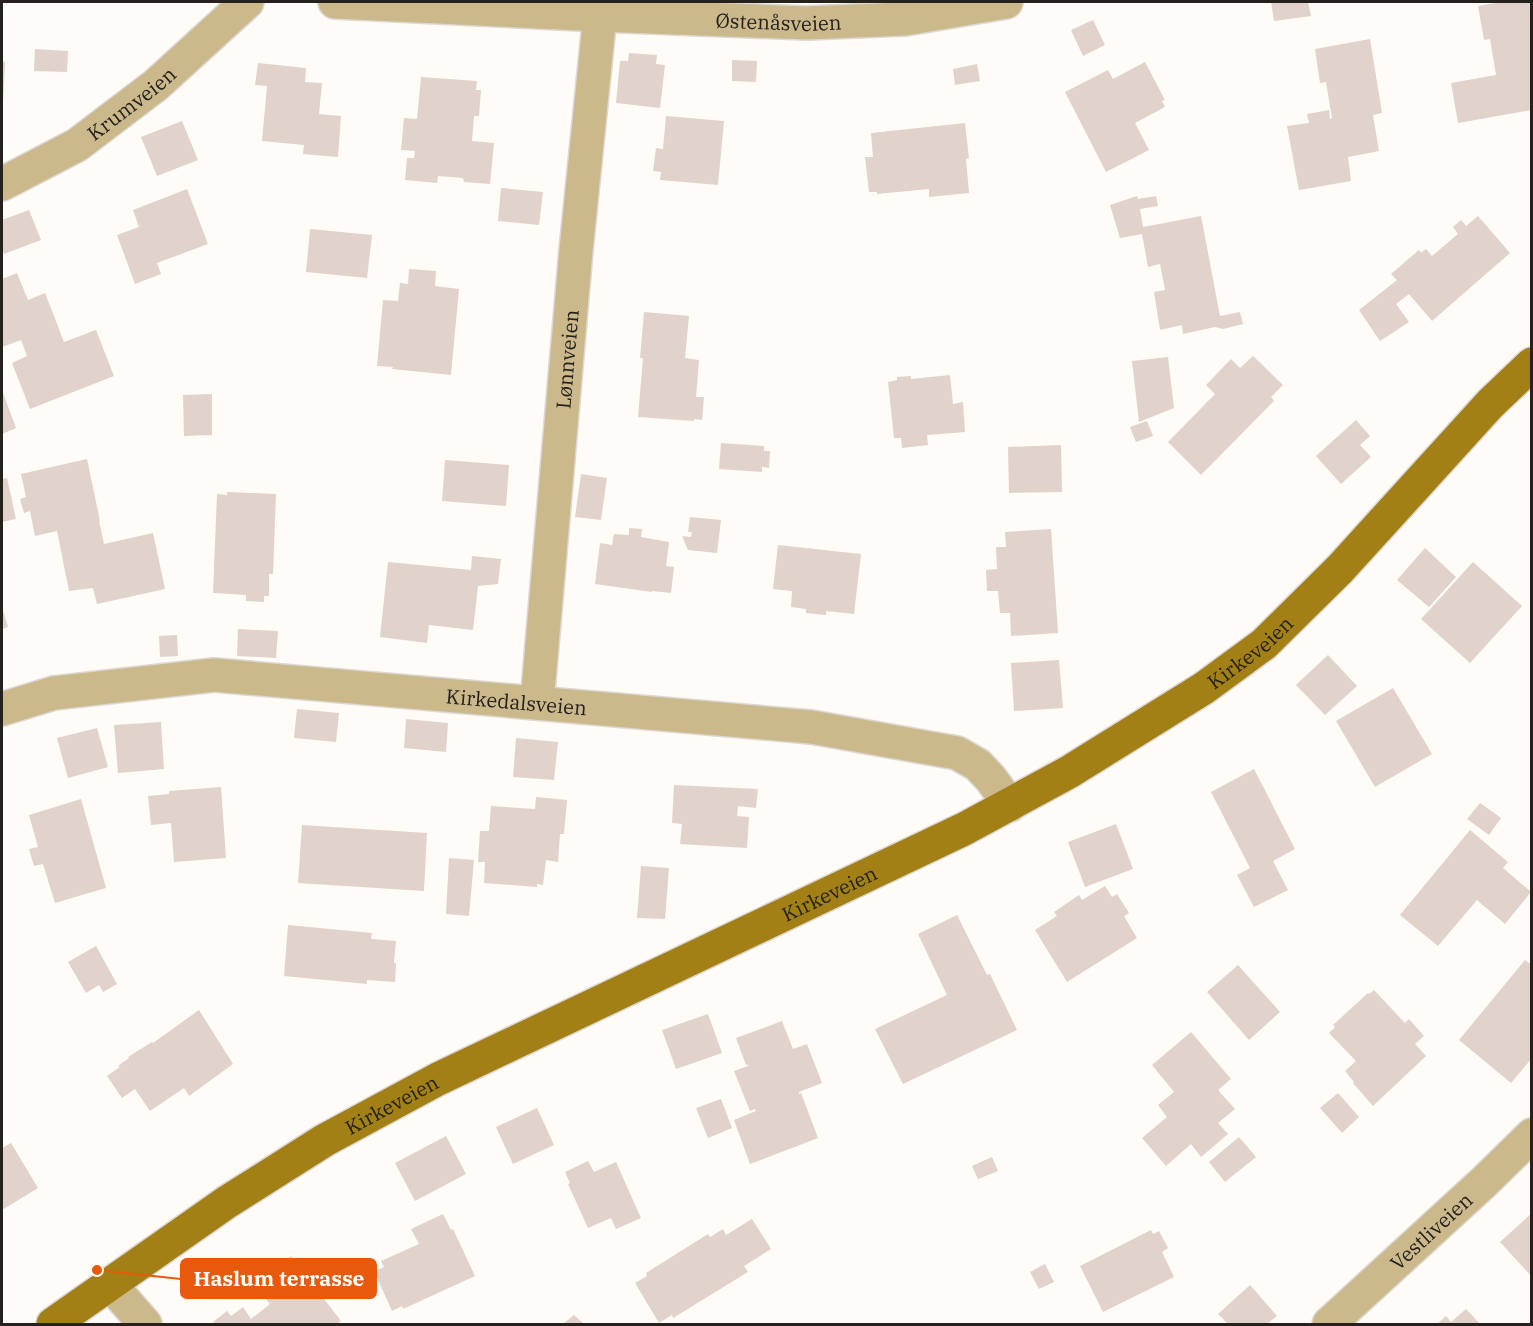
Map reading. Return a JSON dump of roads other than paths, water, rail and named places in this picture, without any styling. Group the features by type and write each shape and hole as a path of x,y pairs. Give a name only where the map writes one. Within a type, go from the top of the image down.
{"main road":[{"name":"Kirkeveien","path":"53,1324 227,1202 325,1140 402,1098 491,1054 1010,805 1070,772 1204,688 1264,644 1340,569 1490,404 1532,364"}],"street":[{"name":"Krumveien","path":"2,184 77,145 156,84 247,2"},
{"name":"Østenåsveien","path":"335,2 806,23 905,19 1006,2"},
{"path":"806,23 833,2"},
{"name":"Lønnveien","path":"537,703 576,250 600,15"},
{"name":"Kirkedalsveien","path":"2,709 54,693 214,675 812,727 957,753 978,765 1010,805"},
{"name":"Vestliveien","path":"1329,1324 1532,1135"},
{"path":"110,1284 145,1324"}],"place":[{"name":"Haslum terrasse","path":"97,1270"}]}
